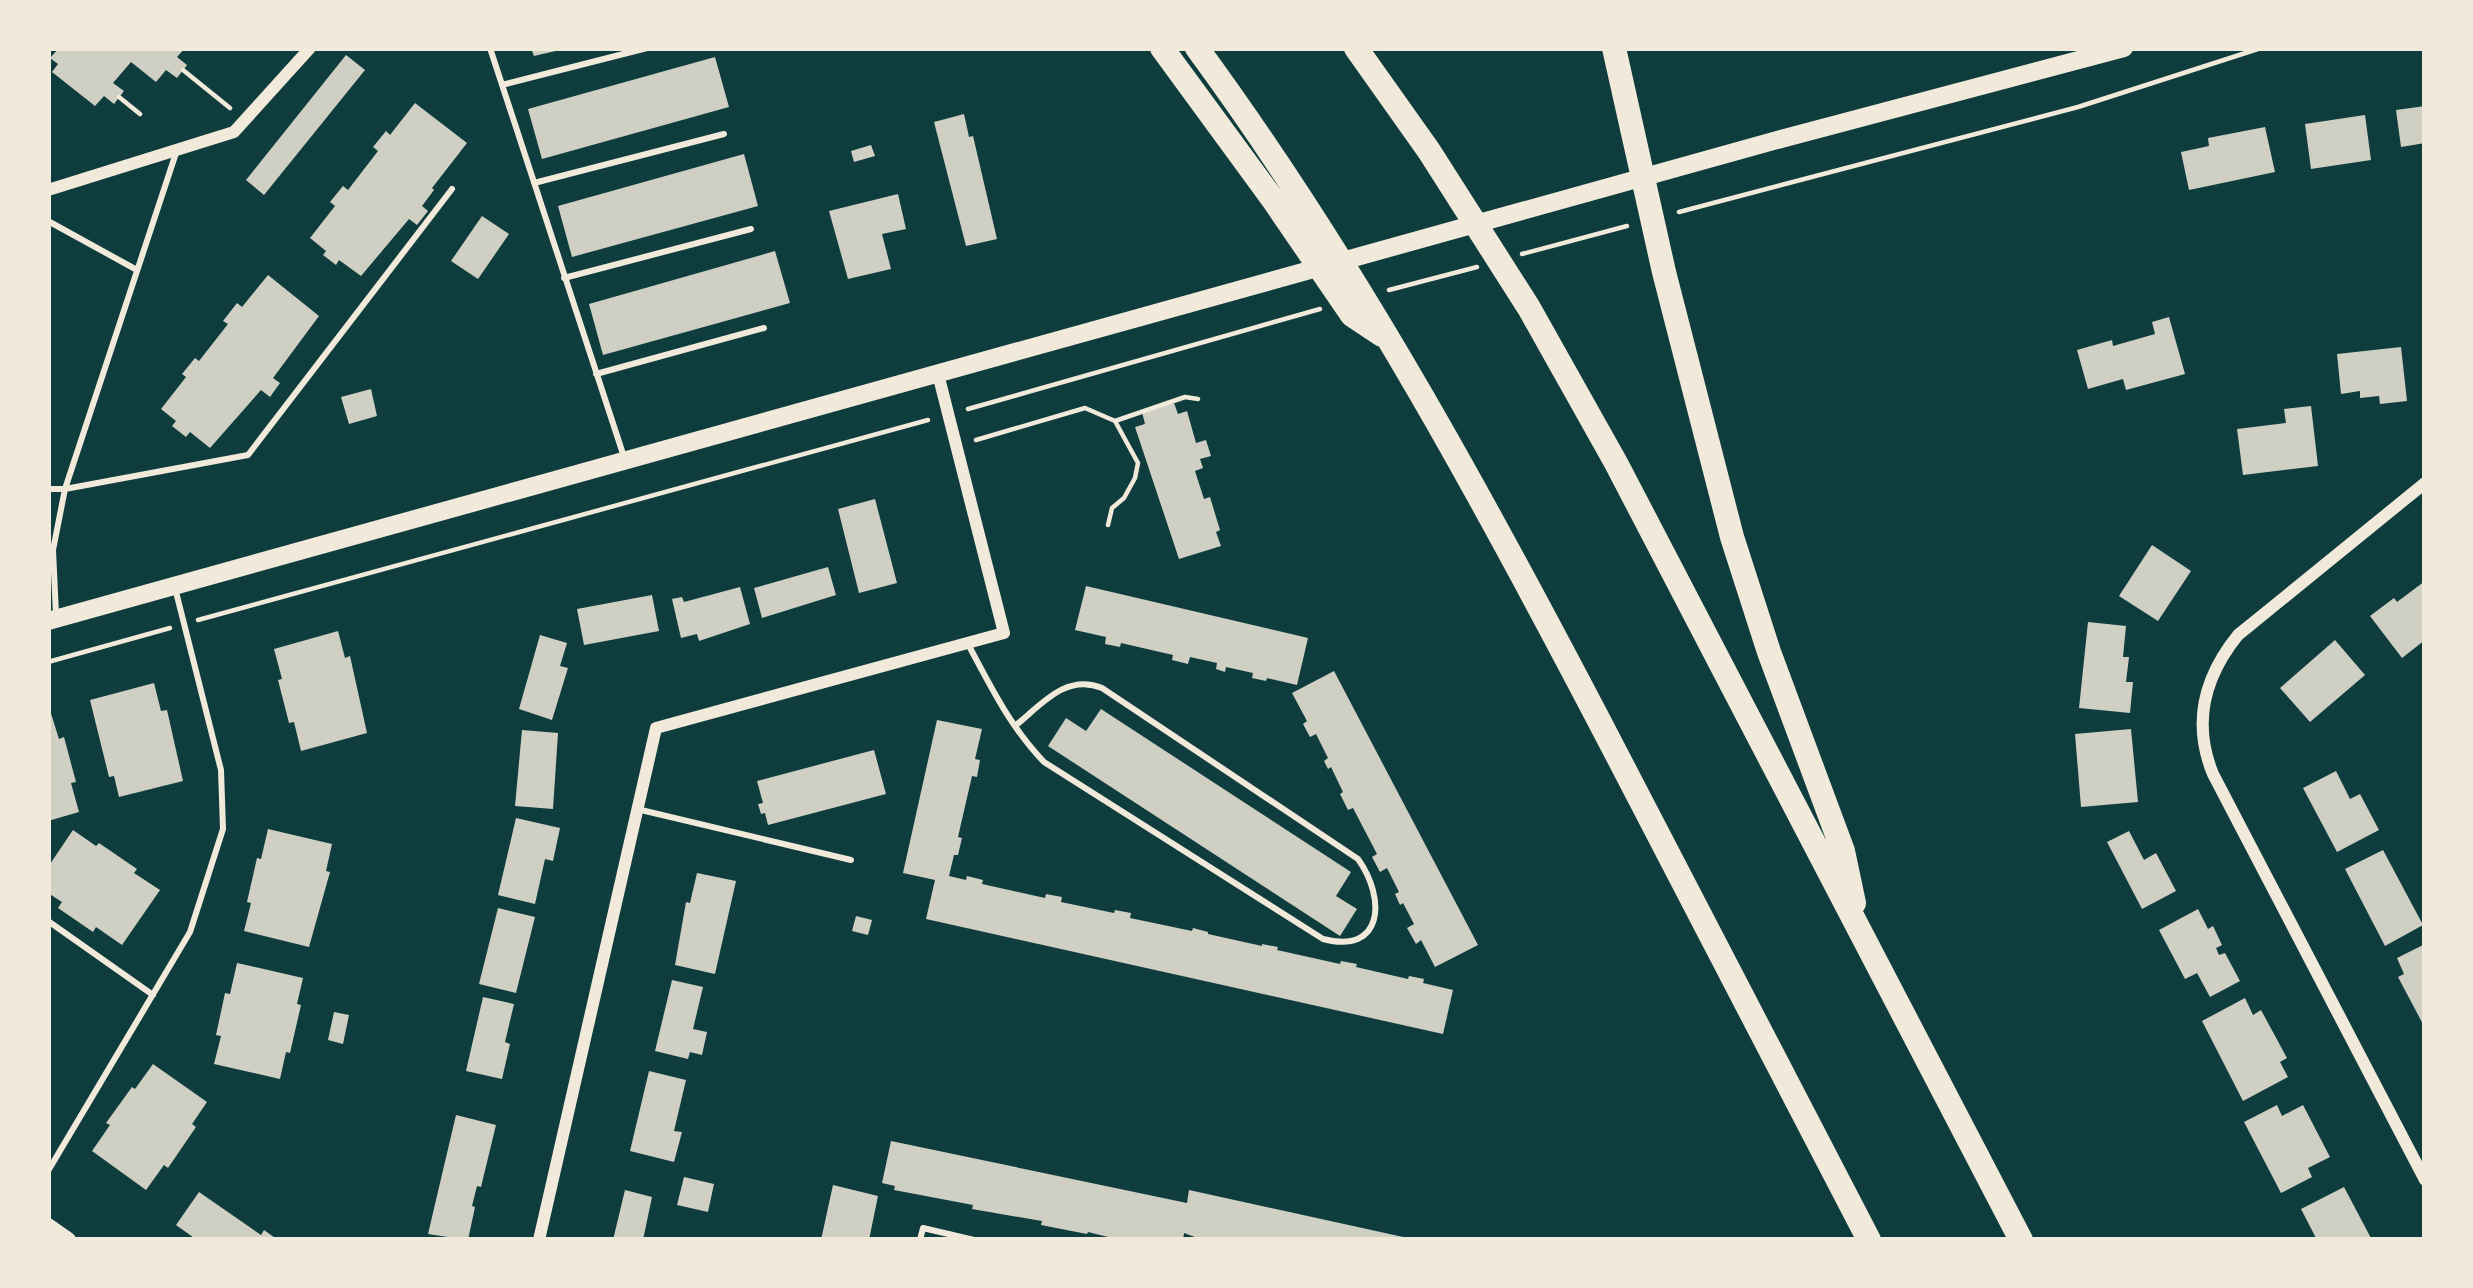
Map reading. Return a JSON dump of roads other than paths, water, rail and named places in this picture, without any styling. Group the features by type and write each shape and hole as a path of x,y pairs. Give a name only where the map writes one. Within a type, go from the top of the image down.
{"highway":[{"path":"1162,48 1287,198"},
{"path":"1197,48 1352,315 1392,342 1474,485 1869,1240"},
{"path":"1356,48 1429,151 1529,308 1616,463 2021,1240"},
{"path":"1614,48 1664,272 1732,537 1843,851 1861,934"}],"main road":[{"path":"52,620 2124,48"}],"street":[{"path":"48,190 234,132 310,48"},
{"path":"539,1240 656,728 1004,633 938,374"},
{"path":"2425,483 2238,635 2211,675 2202,733 2213,774 2425,1180"},
{"path":"48,1226 68,1240"}],"lane":[{"path":"490,48 626,460"},
{"path":"502,86 647,48"},
{"path":"534,183 724,134"},
{"path":"52,620 53,550 65,489 177,150"},
{"path":"48,489 248,455 452,189"},
{"path":"48,221 137,270"},
{"path":"565,278 751,230"},
{"path":"596,374 764,328"},
{"path":"48,1171 190,932 223,829 221,770 174,585"},
{"path":"967,643 1015,727 1044,762 1323,939 1356,942 1370,927 1376,895 1358,859 1102,688 1078,682 1065,686 1015,727"},
{"path":"637,809 851,860"},
{"path":"48,921 153,994"},
{"path":"920,1240 923,1228 974,1240"}]}
